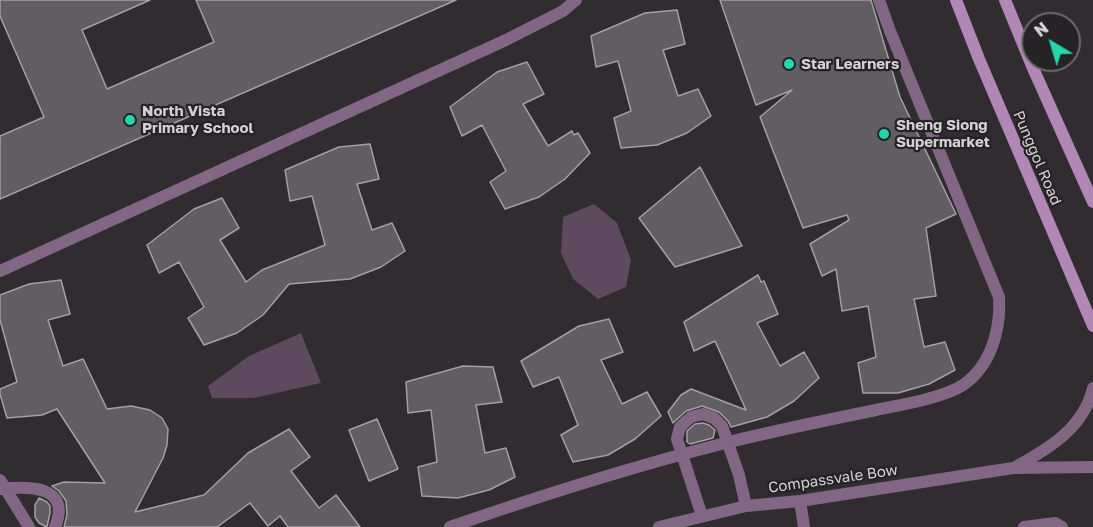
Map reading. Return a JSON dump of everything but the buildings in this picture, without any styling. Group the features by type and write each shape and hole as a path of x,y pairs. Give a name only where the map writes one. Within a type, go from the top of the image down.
{"main road":[{"name":"Punggol Road","path":"956,0 1093,326"},
{"path":"1005,0 1093,202"}],"street":[{"path":"0,271 506,40 563,12 576,0"},
{"path":"450,527 546,493 728,443 921,401 961,387 975,376 998,330 999,297 879,0"},
{"name":"Compassvale Bow","path":"1013,468 1043,452 1070,430 1090,402 1093,388"},
{"path":"702,516 676,440 680,427 691,417 703,414 714,418 722,426 739,475 746,506"},
{"name":"Compassvale Bow","path":"659,527 746,506 800,501 1013,468 1093,467"},
{"path":"1,486 28,486 46,490 56,500 59,516 55,527"},
{"path":"1,486 28,527"},
{"path":"800,501 804,527"},
{"path":"1024,527 1054,523 1062,527"}],"shaded area":[{"path":"594,204 617,223 631,260 626,287 598,299 573,279 561,253 563,217"},
{"path":"301,333 321,383 254,398 212,398 208,386 249,356"}],"place":[{"name":"Star Learners","path":"789,64"},
{"name":"North Vista Primary School","path":"130,120"},
{"name":"Sheng Siong Supermarket","path":"884,134"}]}
